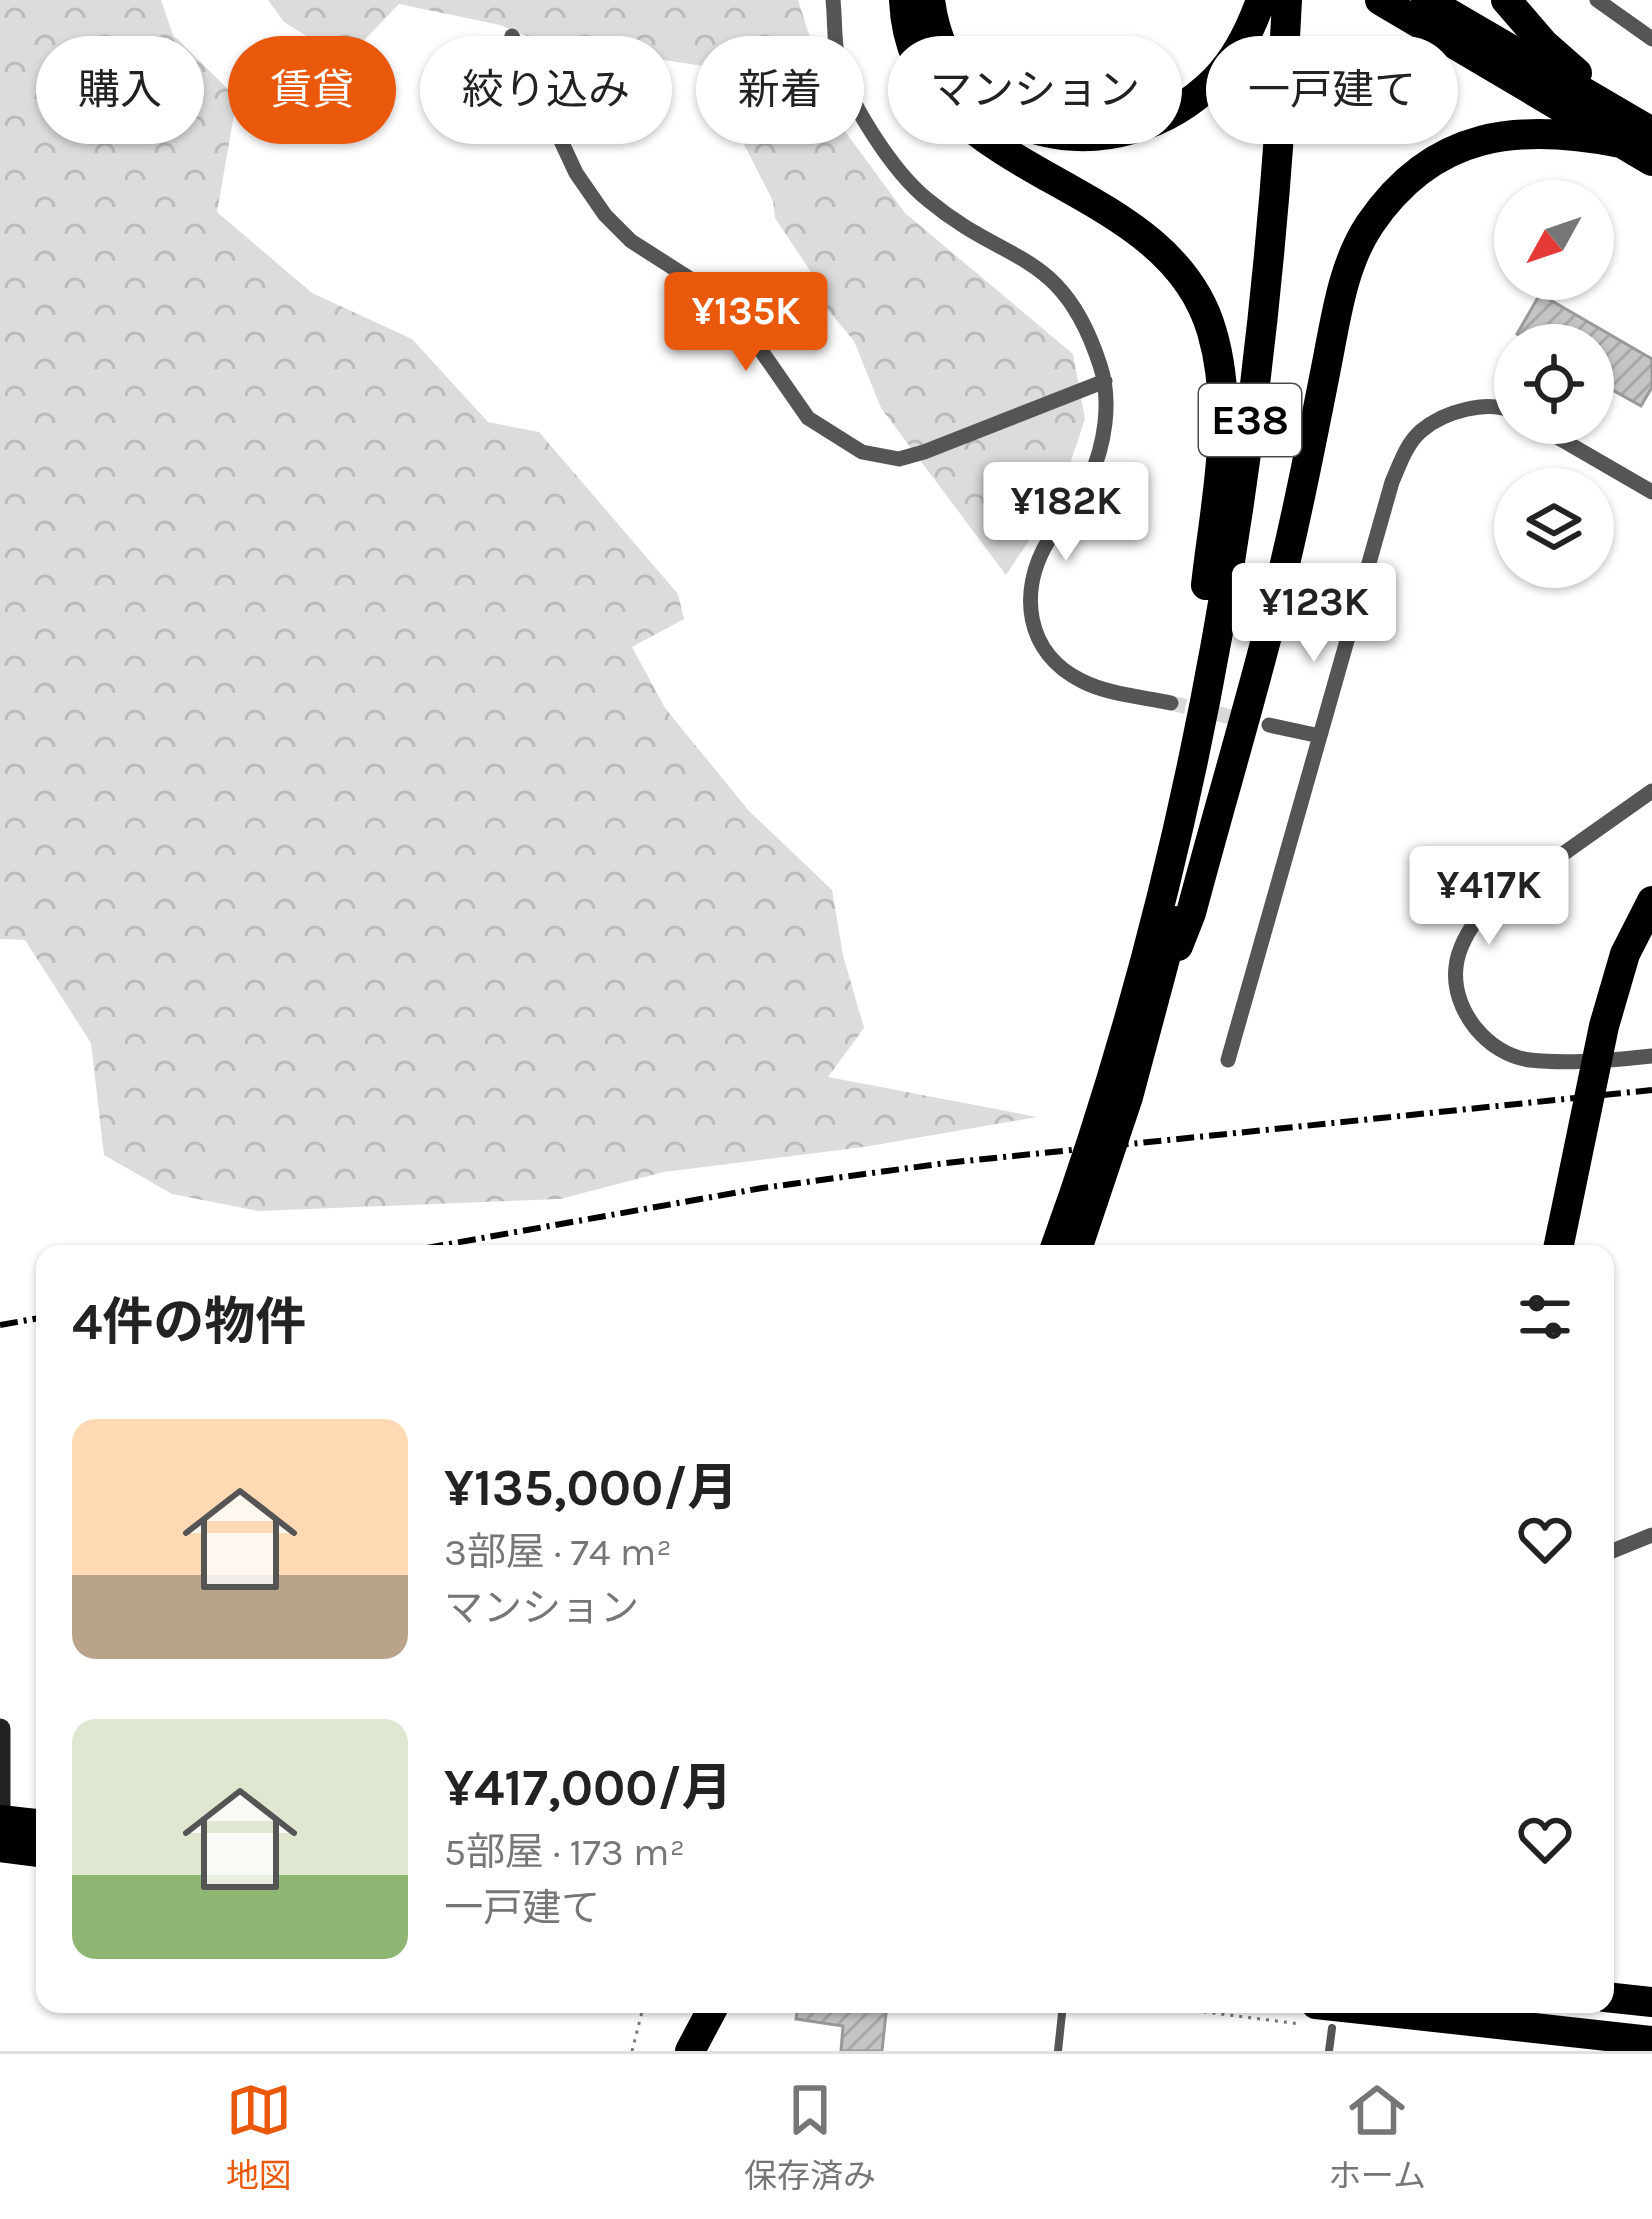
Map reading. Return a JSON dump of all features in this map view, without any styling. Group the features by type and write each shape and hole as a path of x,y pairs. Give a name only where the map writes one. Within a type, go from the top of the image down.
{"highway":[{"path":"904,0 914,52 934,89 960,119 999,150 1139,229 1174,262 1213,332 1224,402 1222,448 1177,836"},
{"path":"930,0 939,41 957,76 982,102 1015,123 1048,135 1083,136 1116,134 1153,123 1215,80 1235,54 1261,0"},
{"name":"E38","path":"1118,1097 1211,671 1252,404 1281,123 1287,0"},
{"name":"E38","path":"1077,1245 1088,1190 1118,1097 1153,1013 1221,699 1290,237 1306,0"},
{"path":"1380,0 1622,129"},
{"path":"1426,0 1622,129"},
{"path":"1507,0 1652,161"},
{"path":"1153,1013 1191,913 1295,520 1337,314 1352,259 1370,225 1417,173 1450,151 1529,131 1652,132"},
{"path":"1572,1245 1625,953 1652,901"},
{"path":"1611,1028 1652,930"},
{"path":"1559,1245 1594,1110"},
{"name":"E38","path":"1058,1245 1088,1190"},
{"path":"0,1822 36,1824"},
{"path":"0,1847 36,1852"},
{"path":"1614,1998 1652,2002"},
{"path":"690,2051 710,2013"},
{"path":"707,2051 727,2013"},
{"path":"1324,2016 1360,2013"},
{"path":"1456,2013 1652,2041"}],"street":[{"path":"833,0 837,59 887,158 928,200 1040,267 1066,294 1088,329 1106,382 1103,440 1088,482 1048,542 1030,582 1032,619 1054,663 1084,683 1171,704"},
{"path":"1598,0 1652,40"},
{"path":"562,144 605,215 631,241 728,303 808,418 862,452 899,459 924,452 1106,382"},
{"path":"1228,1060 1392,482 1406,449 1422,430 1446,416 1494,407"},
{"path":"1569,444 1652,492"},
{"path":"1269,725 1320,736"},
{"path":"1652,790 1484,909 1471,926 1455,972 1460,1002 1475,1028 1506,1053 1530,1060 1652,1056"},
{"path":"1614,1550 1652,1535"},
{"path":"0,1729 0,1822"}],"lane":[{"path":"1058,2051 1062,2013"},
{"path":"1324,2016 1329,2051"}],"path":[{"path":"632,2051 642,2013"}],"green space":[{"path":"0,0 161,0 174,36 36,36 36,144 204,144 204,66 228,89 229,144 217,212 312,293 412,339 488,422 539,432 678,594 684,619 632,647 665,708 749,811 832,890 843,955 864,1028 828,1077 1037,1117 864,1147 664,1172 560,1199 258,1211 172,1194 104,1155 91,1043 25,940 0,939"},
{"path":"268,0 798,0 809,36 696,36 696,65 672,61 672,36 526,36 500,25 399,4 368,36 306,36 284,22"},
{"path":"744,144 854,144 905,213 1073,354 1085,419 1060,494 1006,575 881,408 854,341 822,303 823,290 775,218 773,201"}],"building":[{"path":"1537,300 1550,300 1592,324 1523,324"},
{"path":"1614,337 1652,359 1652,387 1641,406 1614,391"},
{"path":"797,2013 886,2013 882,2051 841,2051 843,2026 796,2019"}],"tunnel":[{"path":"1171,703 1249,721"}],"railway":[{"path":"443,1245 762,1188 946,1163 1652,1090"},
{"path":"0,1325 36,1319"}]}
